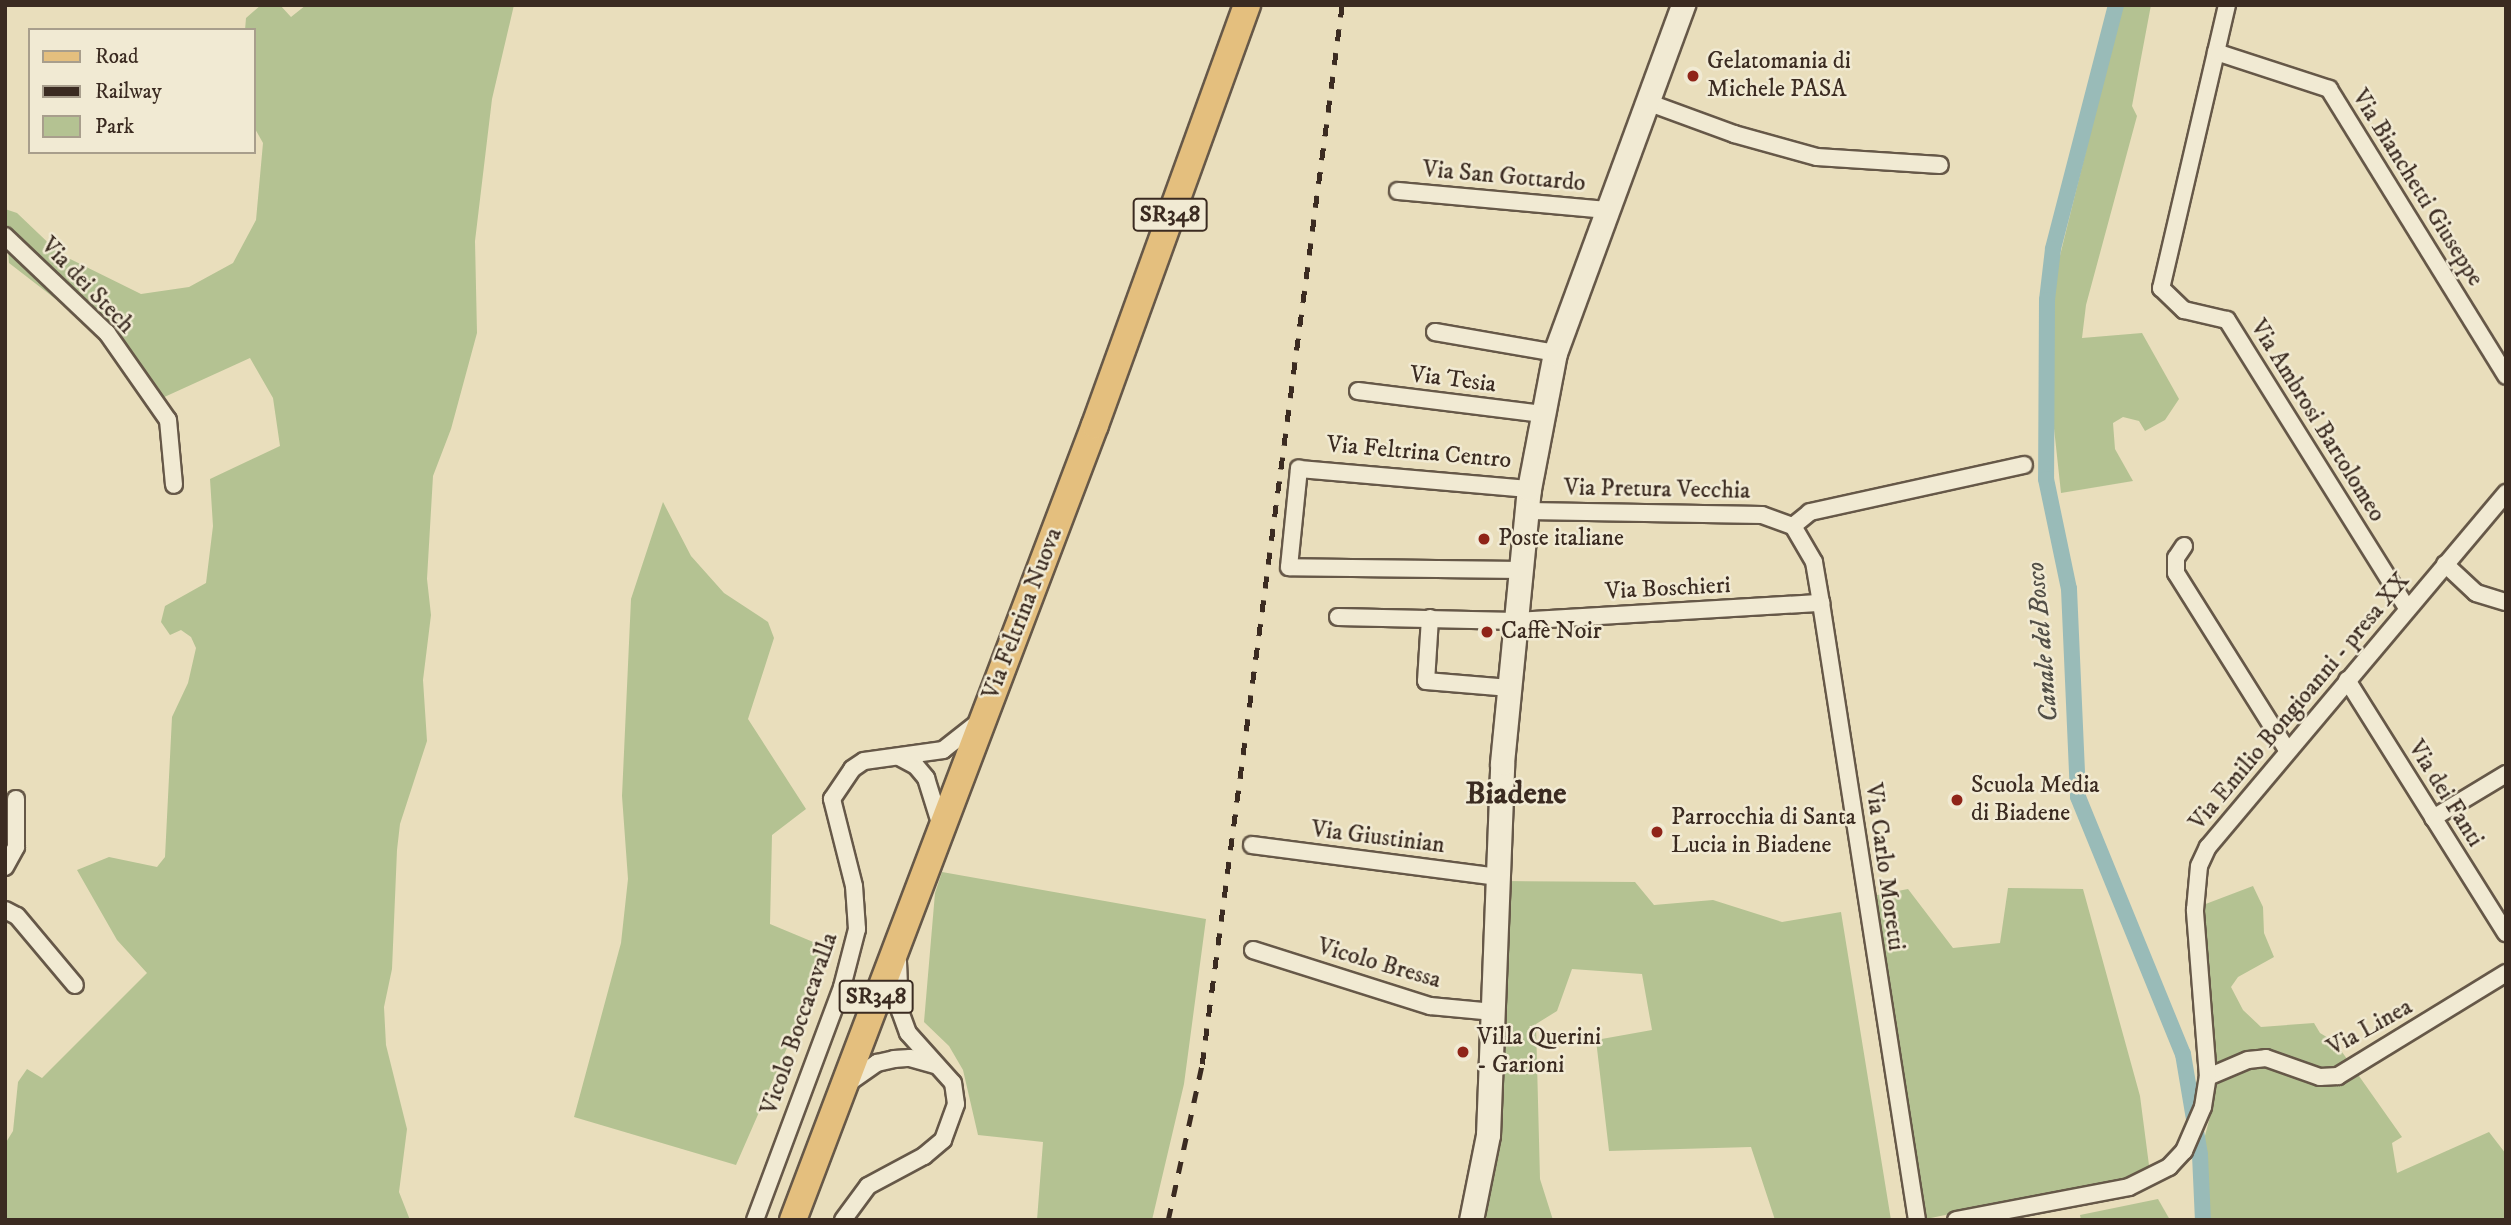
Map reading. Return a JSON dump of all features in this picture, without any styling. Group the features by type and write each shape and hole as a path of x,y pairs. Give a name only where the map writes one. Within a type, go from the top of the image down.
{"main road":[{"name":"Via Feltrina Nuova","path":"793,1220 985,715 1247,5"},
{"name":"Via Feltrina Centro","path":"1471,1220 1488,1135 1498,877 1510,688 1528,500 1543,414 1555,353 1683,5"}],"street":[{"name":"Via Ambrosi Bartolomeo","path":"2227,5 2161,288 2184,310 2227,320 2407,608"},
{"name":"Via Bianchetti Giuseppe","path":"2216,52 2329,89 2506,376"},
{"path":"1647,102 1734,134 1817,157 1940,165"},
{"name":"Via San Gottardo","path":"1398,191 1606,210"},
{"name":"Via dei Stech","path":"5,236 107,333 168,420 174,485"},
{"name":"Via Tesia","path":"1435,332 1555,353"},
{"name":"Via Tesia","path":"1358,391 1543,414"},
{"path":"1793,526 1811,512 2024,466"},
{"name":"Via Feltrina Centro","path":"1521,570 1289,567 1299,469 1528,500"},
{"name":"Via Emilio Bongioanni - presa XX","path":"1956,1220 2129,1187 2169,1167 2192,1136 2203,1107 2208,1077 2195,910 2199,866 2219,831 2506,493"},
{"name":"Via Pretura Vecchia","path":"1528,500 1762,514 1793,526"},
{"name":"Via Carlo Moretti","path":"1793,526 1814,562 1917,1220"},
{"path":"2184,545 2176,558 2176,573 2287,750"},
{"path":"2445,564 2476,593 2506,603"},
{"name":"Via Boschieri","path":"1516,621 1821,603"},
{"path":"1338,617 1516,621"},
{"path":"1430,618 1426,681 1510,688"},
{"name":"Via dei Fanti","path":"2347,680 2506,933"},
{"path":"897,756 943,750 985,715"},
{"path":"897,756 916,766 926,778 933,792 941,830"},
{"name":"Vicolo Boccacavalla","path":"755,1220 854,943 858,908 832,799 852,769 864,761 897,756"},
{"path":"2433,818 2506,774"},
{"path":"5,867 16,846 16,799"},
{"name":"Via Giustinian","path":"1252,845 1498,877"},
{"path":"843,1220 868,1186 925,1156 943,1140 956,1104 953,1083 908,1033 900,1011 896,970 912,905"},
{"path":"5,910 17,916 75,985"},
{"name":"Vicolo Bressa","path":"1253,950 1430,1006 1494,1012"},
{"name":"Via Linea","path":"2208,1077 2248,1060 2266,1058 2320,1077 2338,1076 2506,973"},
{"path":"841,1089 859,1074 894,1059 910,1058 938,1066"}],"green space":[{"path":"261,5 280,5 291,17 306,5 514,5 492,99 475,241 477,333 451,429 433,476 427,579 431,615 423,680 427,741 400,824 397,850 392,969 384,1007 386,1045 407,1129 399,1192 410,1220 5,1220 5,1144 13,1131 18,1082 27,1069 42,1078 147,973 117,940 77,870 109,857 157,867 165,857 172,717 188,683 196,648 191,637 181,630 170,635 161,622 165,606 206,583 213,526 210,479 280,446 273,398 250,358 149,404 136,391 106,338 9,263 5,209 17,213 60,254 141,294 189,287 233,263 256,220 263,143 256,131 256,28 245,28 246,18"},
{"path":"2122,5 2151,5 2132,106 2137,116 2086,305 2082,338 2142,333 2179,399 2165,420 2145,431 2139,421 2123,417 2113,423 2115,449 2133,481 2061,493 2049,382 2051,292"},
{"path":"663,502 691,556 724,593 768,622 774,638 748,719 806,809 772,835 770,924 830,949 736,1165 574,1117 621,943 628,879 622,796 631,599"},
{"path":"942,872 1206,919 1184,1084 1152,1220 1037,1220 1043,1142 978,1135 963,1070 949,1046 924,1022 935,893"},
{"path":"1505,881 1635,882 1654,905 1713,900 1782,922 1841,912 1891,1220 1775,1220 1751,1147 1609,1151 1596,1040 1652,1030 1642,974 1572,969 1557,1011 1536,1024 1540,1179 1553,1220 1491,1220 1478,1213"},
{"path":"2253,886 2263,907 2264,933 2274,957 2238,977 2231,987 2243,1010 2261,1027 2314,1023 2320,1033 2335,1042 2402,1137 2392,1143 2397,1173 2489,1132 2506,1154 2506,1220 2205,1220 2203,1143 2214,1102 2203,905"},
{"path":"2008,888 2083,889 2140,1096 2150,1173 1921,1220 1867,897 1908,889 1953,948 2000,943"},
{"path":"2158,1199 2170,1220 2081,1220 2080,1215"}],"waterway":[{"name":"Canale del Bosco","path":"2116,5 2053,249 2047,300 2046,479 2069,589 2078,797 2183,1054 2200,1155 2203,1220"}],"railway":[{"path":"1168,1220 1202,1064 1342,5"}],"place":[{"name":"Gelatomania di Michele PASA","path":"1693,76"},
{"name":"Poste italiane","path":"1484,539"},
{"name":"Caffè Noir","path":"1487,632"},
{"name":"Scuola Media di Biadene","path":"1957,800"},
{"name":"Parrocchia di Santa Lucia in Biadene","path":"1657,832"},
{"name":"Villa Querini - Garioni","path":"1463,1052"}],"district":[{"name":"Biadene","path":"1516,794"}]}
